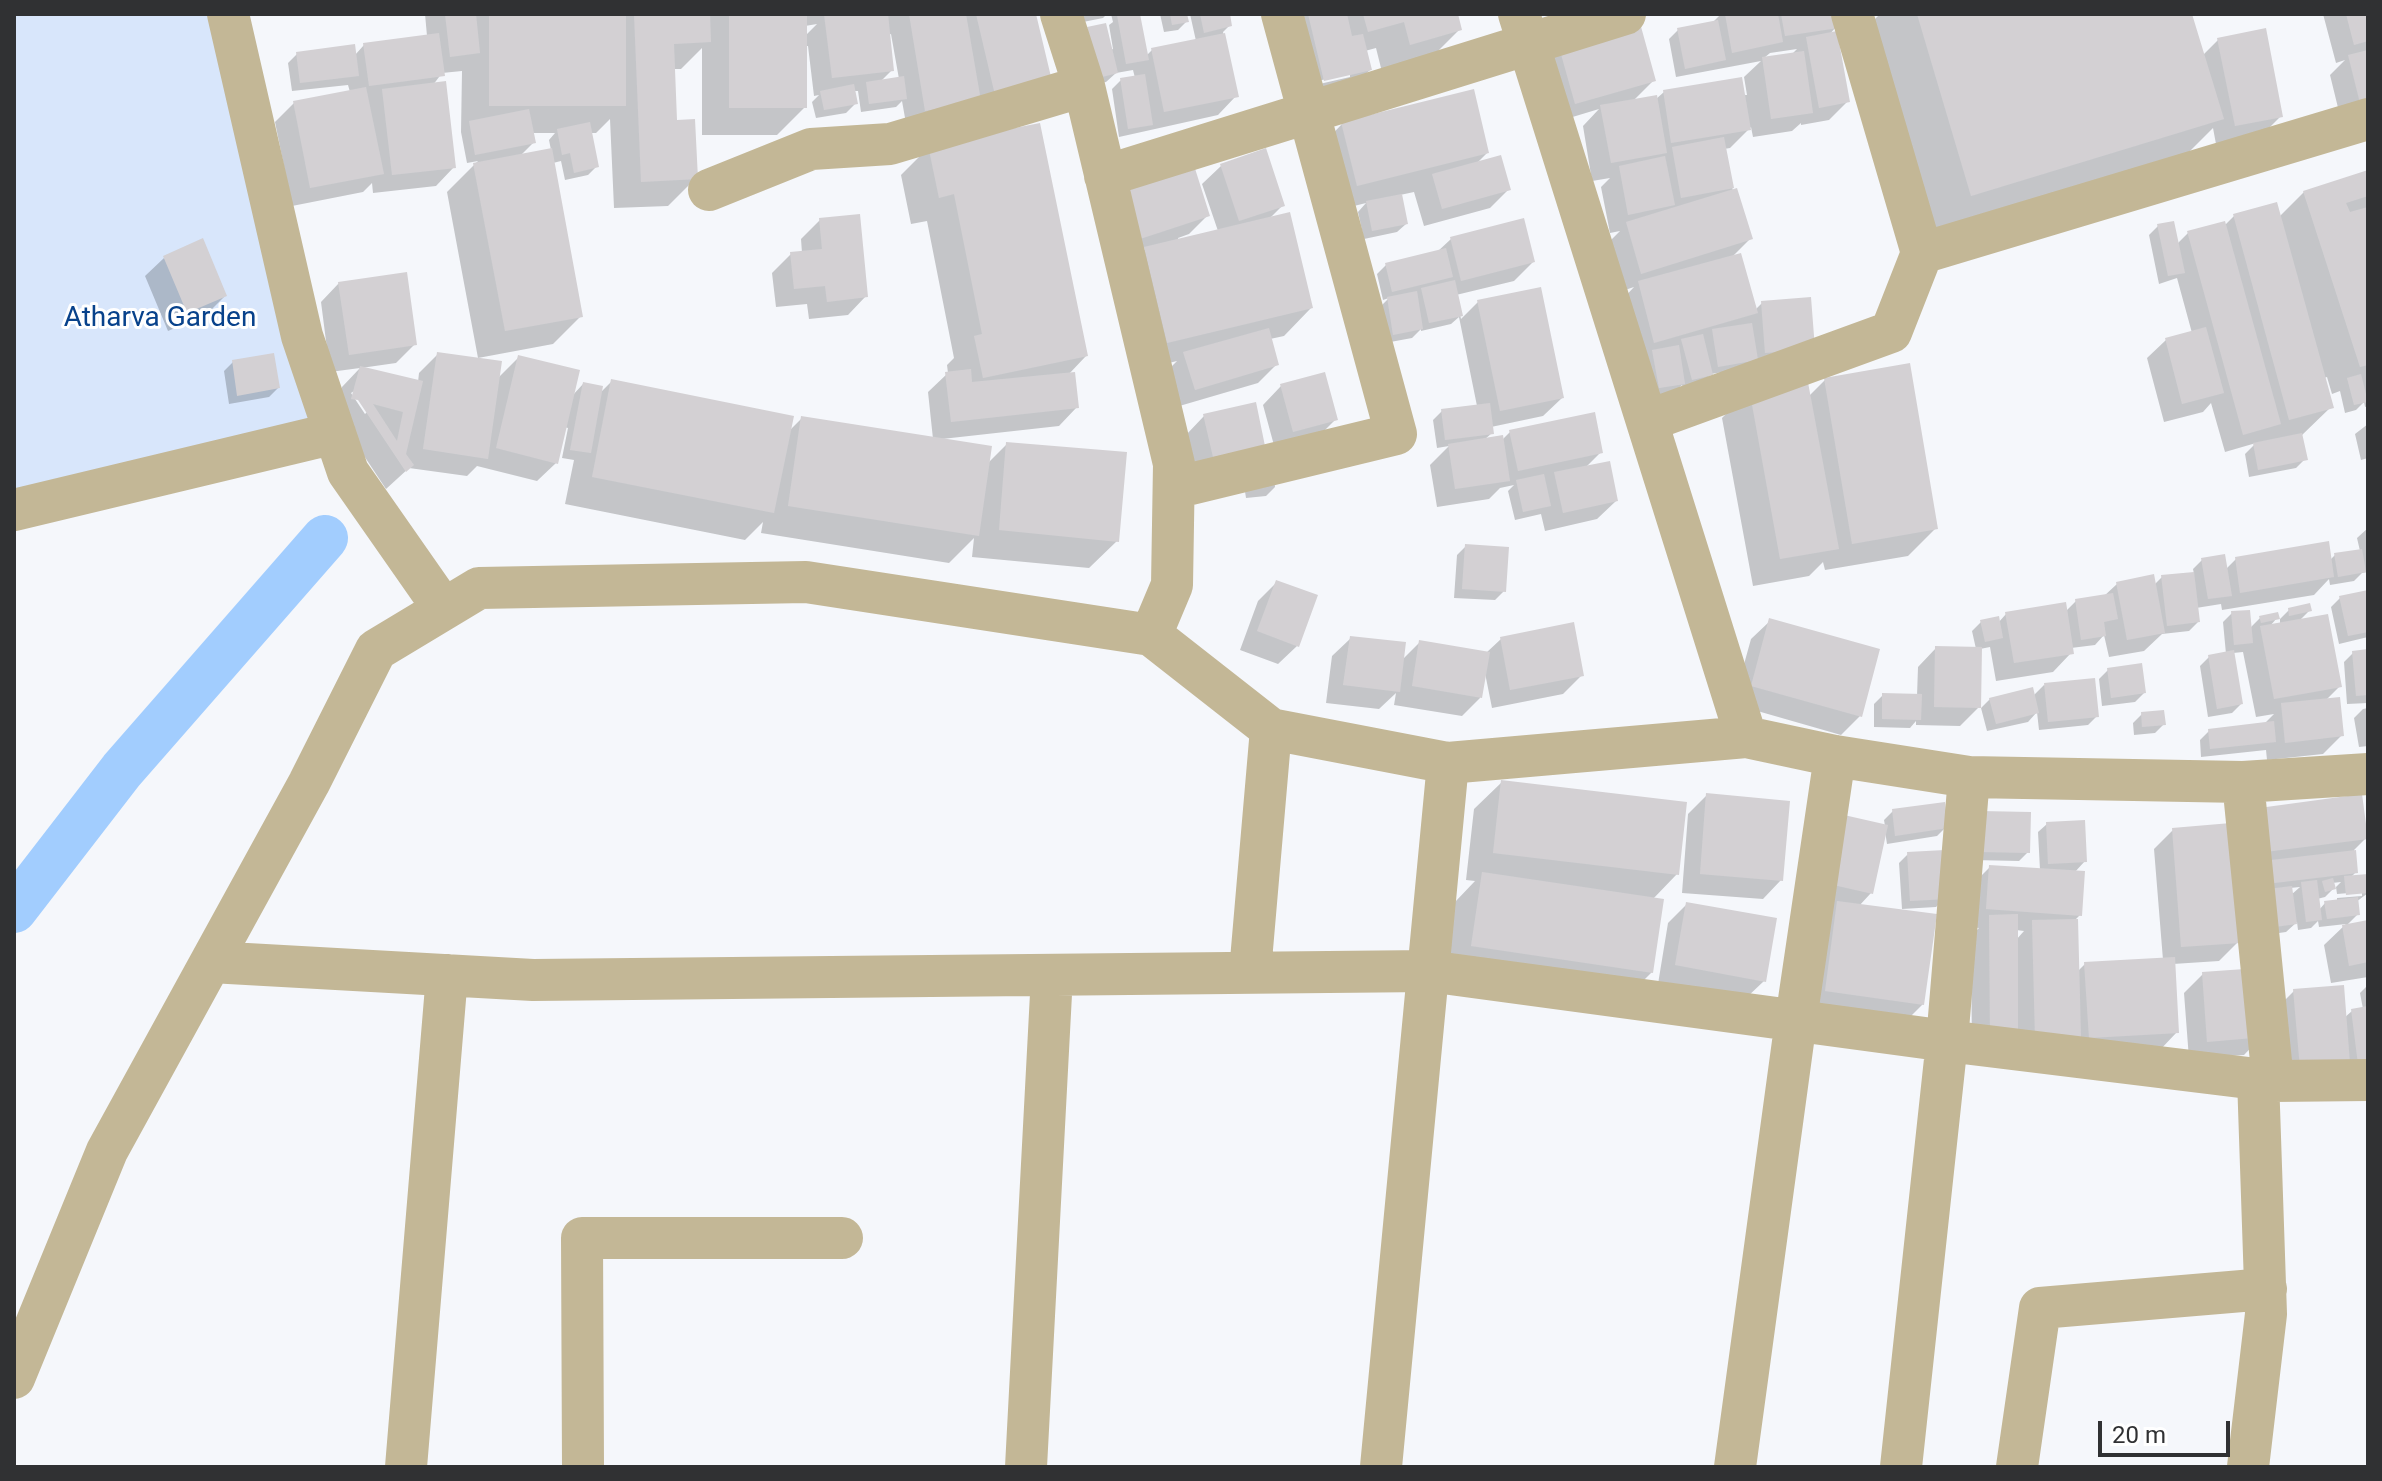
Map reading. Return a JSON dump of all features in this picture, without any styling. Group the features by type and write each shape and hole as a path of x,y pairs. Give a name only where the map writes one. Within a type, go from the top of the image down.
{"street":[{"path":"228,14 302,336 348,472 443,608"},
{"path":"1061,14 1084,86 1174,464 1172,585 1151,635"},
{"path":"1174,488 1396,434 1282,14"},
{"path":"1105,176 1308,112 1523,28 1625,14"},
{"path":"1647,421 1891,332 1922,253 1852,14"},
{"path":"1523,28 1746,737"},
{"path":"709,190 811,149 890,144 1084,86"},
{"path":"1922,253 2368,119"},
{"path":"14,510 335,433"},
{"path":"14,1378 107,1151 309,783 376,650 479,588 806,582 1151,635 1271,729 1448,763 1746,737 1835,756 1969,777 2243,782 2368,774"},
{"path":"1250,972 1271,729"},
{"path":"1735,1467 1835,756"},
{"path":"1381,1467 1448,763"},
{"path":"1901,1467 1947,1041 1969,777"},
{"path":"2243,782 2266,1080 2266,1314 2248,1467"},
{"path":"211,962 533,980 1428,971 1947,1041 2266,1080 2368,1080"},
{"path":"406,1467 447,975"},
{"path":"1026,1467 1052,975"},
{"path":"583,1467 582,1238 842,1238"},
{"path":"2017,1467 2040,1308 2266,1289"}],"green space":[{"name":"Atharva Garden","path":"14,14 239,14 335,433 14,498"}],"building":[{"path":"445,14 476,14 480,53 450,57"},
{"path":"489,14 626,14 626,106 489,106"},
{"path":"634,14 710,14 711,42 674,44 677,120 695,119 698,179 641,182"},
{"path":"729,14 807,14 807,108 729,108"},
{"path":"824,14 888,14 894,71 832,78"},
{"path":"909,14 966,14 981,101 925,111"},
{"path":"976,14 1036,14 1052,81 995,95"},
{"path":"1140,14 1149,60 1126,64 1117,15"},
{"path":"1170,14 1187,14 1189,22 1172,25"},
{"path":"1200,14 1230,14 1232,26 1204,33"},
{"path":"1308,14 1347,14 1352,36 1363,34 1372,70 1324,81"},
{"path":"1363,14 1458,14 1462,30 1410,45 1404,22 1368,32"},
{"path":"1725,14 1778,14 1783,42 1732,53"},
{"path":"1781,14 1836,14 1838,28 1785,36"},
{"path":"1917,14 2192,14 2224,119 1971,196"},
{"path":"2346,14 2368,14 2368,41 2354,45"},
{"path":"1718,20 1726,60 1685,69 1677,28"},
{"path":"1106,23 1118,73 1098,78 1087,27"},
{"path":"1640,23 1656,81 1575,104 1559,47"},
{"path":"2266,28 2283,117 2235,126 2217,38"},
{"path":"1837,31 1850,102 1819,108 1806,37"},
{"path":"439,33 445,76 369,86 363,43"},
{"path":"1225,33 1239,97 1164,112 1151,48"},
{"path":"355,44 359,76 300,83 296,52"},
{"path":"2368,50 2368,100 2360,103 2348,55"},
{"path":"1804,51 1813,113 1771,119 1762,57"},
{"path":"1145,74 1153,125 1128,129 1120,78"},
{"path":"904,76 907,99 869,104 866,82"},
{"path":"1742,77 1751,130 1671,143 1663,90"},
{"path":"446,81 456,168 392,175 382,89"},
{"path":"854,84 858,104 824,110 820,91"},
{"path":"366,87 384,174 310,188 293,101"},
{"path":"1474,89 1489,153 1357,186 1341,122"},
{"path":"1657,95 1667,153 1611,163 1600,105"},
{"path":"529,109 536,143 475,155 469,121"},
{"path":"590,122 599,167 574,173 570,153 562,155 557,129"},
{"path":"1040,123 1088,356 983,378 974,336 982,334 954,194 939,198 928,145"},
{"path":"1724,137 1734,188 1681,198 1672,147"},
{"path":"552,148 583,317 505,331 473,163"},
{"path":"1266,148 1285,206 1239,221 1220,164"},
{"path":"1501,155 1511,190 1442,209 1432,174"},
{"path":"1665,156 1675,205 1628,215 1619,166"},
{"path":"1192,159 1210,216 1140,239 1122,183"},
{"path":"2368,170 2368,196 2346,203 2350,212 2368,207 2368,365 2360,367 2303,191"},
{"path":"1737,188 1753,239 1641,274 1626,222"},
{"path":"1402,194 1408,224 1372,231 1366,201"},
{"path":"2277,202 2334,408 2289,420 2233,214"},
{"path":"1290,212 1313,308 1167,343 1144,247"},
{"path":"860,214 868,297 827,302 825,286 794,289 790,252 822,249 819,218"},
{"path":"1524,218 1535,262 1461,281 1450,237"},
{"path":"2174,221 2185,273 2168,276 2157,224"},
{"path":"2225,221 2281,424 2243,435 2187,231"},
{"path":"203,238 227,296 187,313 163,256"},
{"path":"1446,248 1453,277 1392,292 1385,263"},
{"path":"1741,253 1758,313 1654,343 1638,281"},
{"path":"407,272 417,345 349,355 338,282"},
{"path":"1455,280 1463,316 1429,323 1421,288"},
{"path":"1541,287 1564,398 1500,411 1477,300"},
{"path":"1417,291 1423,329 1393,335 1387,297"},
{"path":"1811,297 1815,349 1765,353 1761,301"},
{"path":"1752,323 1758,360 1718,367 1712,329"},
{"path":"2206,327 2224,393 2182,404 2165,338"},
{"path":"1269,328 1279,365 1195,390 1183,352"},
{"path":"1703,334 1713,375 1692,380 1681,339"},
{"path":"1679,345 1685,384 1659,388 1652,350"},
{"path":"437,352 502,361 488,459 423,449"},
{"path":"274,353 280,388 237,396 232,360"},
{"path":"518,355 580,370 558,464 496,448"},
{"path":"1910,363 1938,529 1852,544 1824,378"},
{"path":"360,366 423,381 406,454 414,465 406,472 358,400 351,399","holes":["373,404 403,412 397,441"]},
{"path":"971,369 972,382 1075,372 1079,408 951,422 945,372"},
{"path":"1325,372 1338,420 1293,432 1280,384"},
{"path":"2361,374 2368,402 2354,405 2347,378"},
{"path":"1807,377 1839,549 1780,559 1749,388"},
{"path":"611,379 794,416 774,513 592,477"},
{"path":"583,382 603,386 591,453 570,450"},
{"path":"1256,402 1265,446 1213,457 1203,414"},
{"path":"1490,403 1494,434 1445,440 1441,409"},
{"path":"1595,412 1603,453 1518,471 1509,430"},
{"path":"801,416 992,446 979,536 788,506"},
{"path":"2302,433 2308,460 2258,470 2253,443"},
{"path":"1503,435 1510,481 1455,489 1448,444"},
{"path":"1006,442 1127,452 1119,542 999,530"},
{"path":"1610,461 1618,501 1563,513 1554,472"},
{"path":"1544,474 1551,506 1523,512 1516,480"},
{"path":"2329,541 2334,577 2240,593 2235,557"},
{"path":"1465,544 1509,547 1506,592 1462,589"},
{"path":"2362,549 2366,572 2338,577 2334,553"},
{"path":"2225,554 2232,596 2208,599 2201,558"},
{"path":"2194,572 2200,622 2167,626 2161,575"},
{"path":"2154,574 2165,633 2127,640 2116,582"},
{"path":"1276,580 1318,595 1299,647 1257,631"},
{"path":"2368,590 2368,632 2348,636 2339,596"},
{"path":"2113,593 2118,619 2104,622 2106,636 2081,640 2075,599"},
{"path":"2066,602 2074,654 2014,663 2005,612"},
{"path":"2310,603 2312,611 2289,616 2288,608"},
{"path":"2250,610 2253,643 2234,645 2231,611"},
{"path":"2278,612 2280,619 2261,623 2259,616"},
{"path":"2328,614 2342,687 2274,699 2260,626"},
{"path":"1999,616 2003,638 1985,642 1980,620"},
{"path":"1769,618 1880,649 1862,717 1751,686"},
{"path":"1574,622 1584,676 1510,690 1500,637"},
{"path":"1350,636 1406,642 1400,692 1343,685"},
{"path":"1419,640 1490,652 1482,698 1412,686"},
{"path":"1935,646 1982,647 1981,708 1934,707"},
{"path":"2368,649 2368,695 2356,696 2352,651"},
{"path":"2234,650 2243,704 2217,709 2208,655"},
{"path":"2142,663 2146,693 2111,698 2107,668"},
{"path":"2095,678 2099,717 2048,722 2044,683"},
{"path":"2033,687 2039,713 1996,724 1989,698"},
{"path":"1882,693 1922,694 1921,720 1882,719"},
{"path":"2340,697 2344,736 2285,743 2281,703"},
{"path":"2164,710 2166,725 2142,727 2141,712"},
{"path":"2274,721 2276,742 2210,749 2208,729"},
{"path":"1501,780 1687,802 1679,875 1493,853"},
{"path":"1706,793 1790,801 1783,881 1700,874"},
{"path":"2362,794 2368,839 2265,852 2259,808"},
{"path":"1945,802 1948,828 1895,836 1892,809"},
{"path":"1980,811 2031,812 2030,853 1980,852"},
{"path":"1844,815 1888,825 1873,894 1829,884"},
{"path":"2085,820 2087,862 2048,864 2046,822"},
{"path":"2231,823 2240,943 2181,947 2172,828"},
{"path":"1945,850 1947,899 1910,901 1907,852"},
{"path":"2356,850 2358,873 2266,884 2263,861"},
{"path":"1989,865 2085,871 2082,916 1986,909"},
{"path":"1482,872 1664,899 1653,973 1471,946"},
{"path":"2368,874 2368,893 2346,895 2344,876"},
{"path":"2333,878 2336,889 2325,892 2322,881"},
{"path":"2317,880 2322,920 2306,922 2301,882"},
{"path":"2292,886 2297,924 2267,928 2261,890"},
{"path":"2358,897 2360,915 2327,919 2324,901"},
{"path":"1837,901 1937,914 1924,1005 1825,991"},
{"path":"1686,902 1777,918 1766,982 1675,965"},
{"path":"2018,914 2018,1038 1990,1039 1989,915"},
{"path":"2078,919 2081,1038 2035,1039 2032,920"},
{"path":"2368,920 2368,962 2349,966 2342,925"},
{"path":"2175,957 2179,1033 2089,1038 2084,962"},
{"path":"2259,968 2264,1037 2207,1042 2202,972"},
{"path":"2344,985 2350,1064 2300,1068 2293,989"},
{"path":"2368,1006 2368,1063 2358,1064 2351,1009"}],"waterway":[{"path":"14,910 122,770 325,538"}]}
